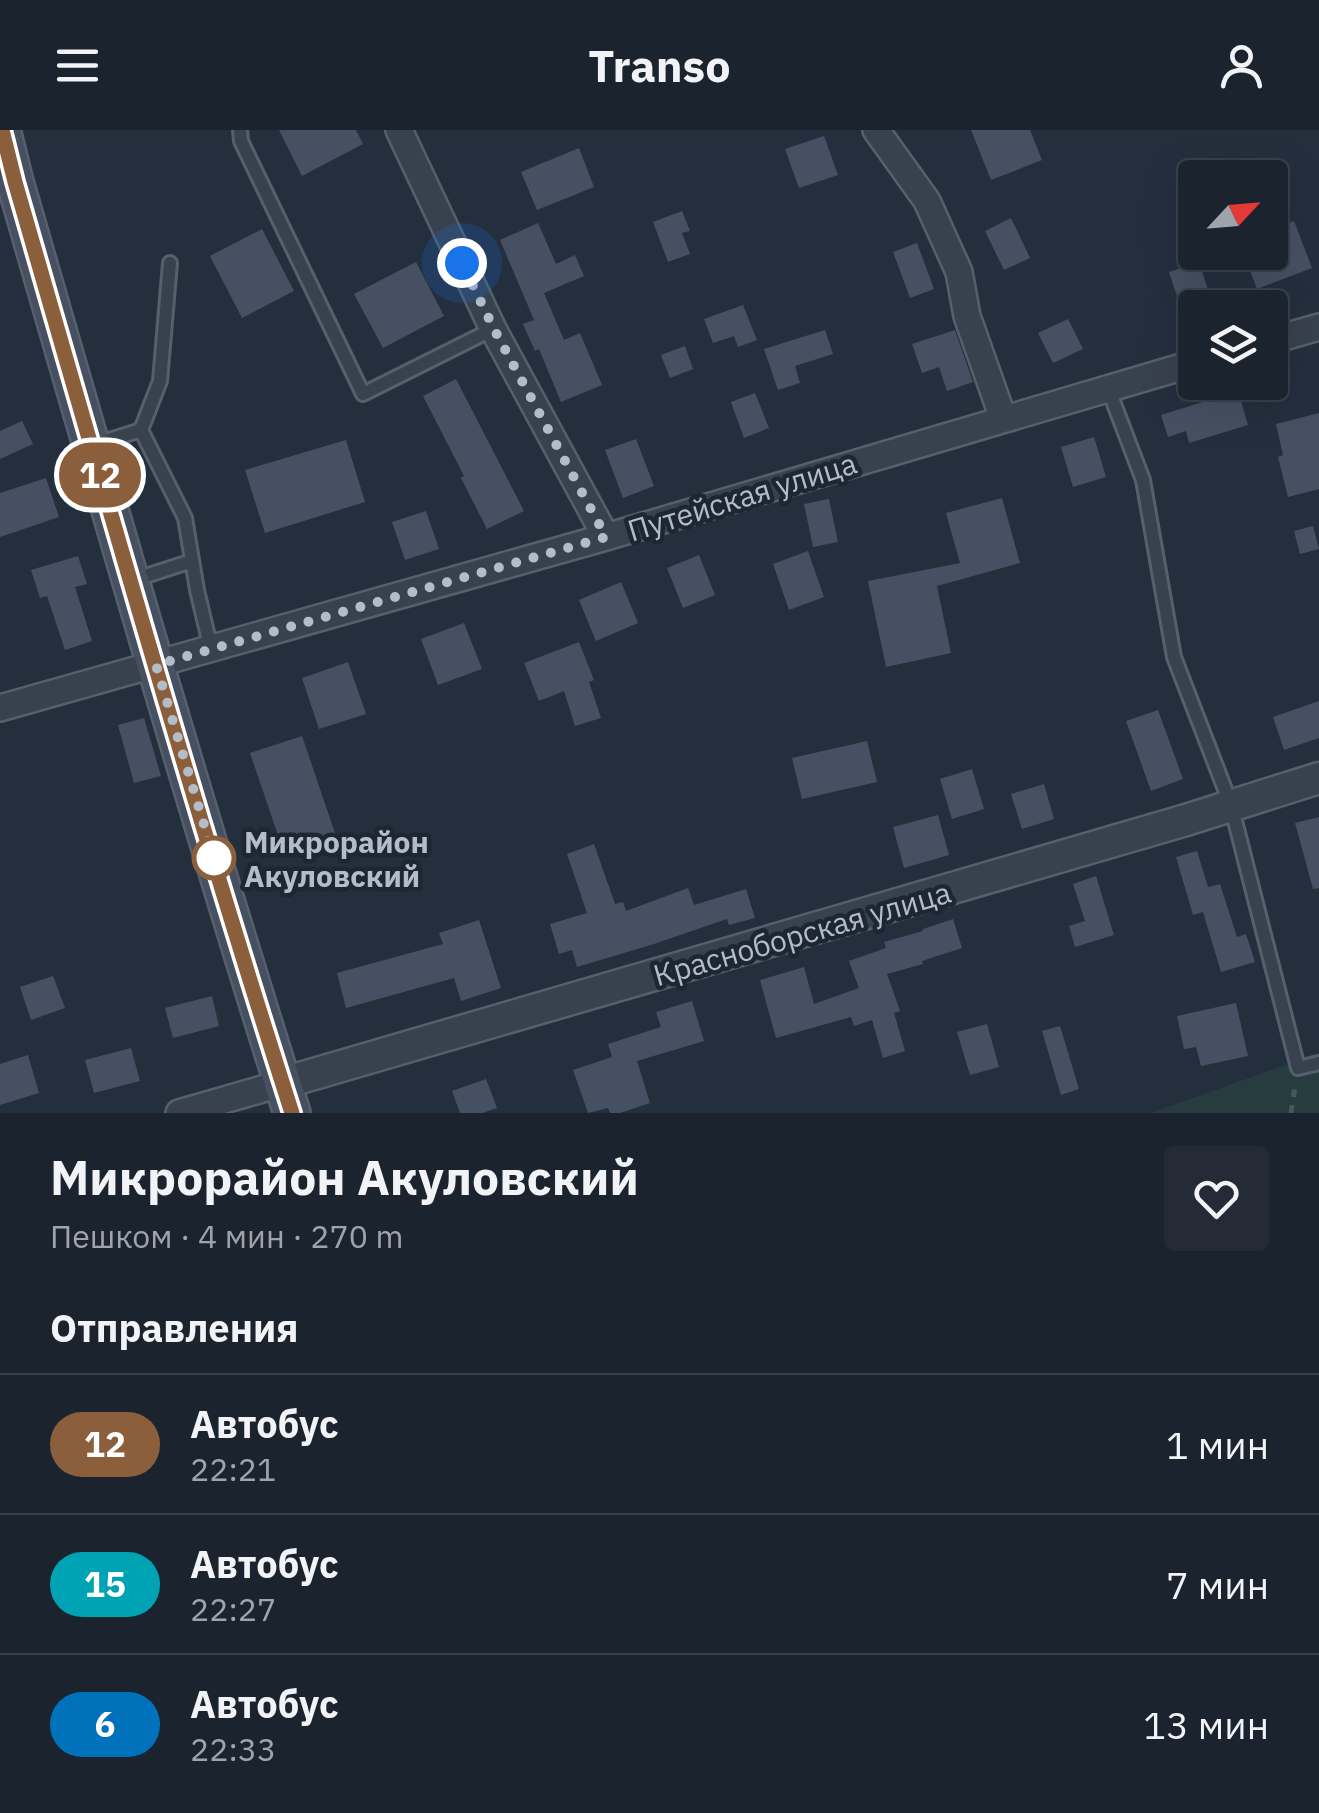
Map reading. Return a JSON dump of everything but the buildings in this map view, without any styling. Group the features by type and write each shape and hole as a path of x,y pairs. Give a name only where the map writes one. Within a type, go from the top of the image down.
{"main road":[{"path":"2,130 156,665 287,1098"}],"street":[{"path":"399,130 494,329 606,537"},
{"path":"876,130 927,201 943,237 958,272 967,316 1003,418"},
{"path":"1288,335 1319,326"},
{"name":"Путейская улица","path":"0,708 606,537 1178,367"},
{"name":"Красноборская улица","path":"287,1098 1319,778"},
{"path":"179,1113 287,1098"}],"lane":[{"path":"240,130 241,140 363,394 494,329"},
{"path":"170,263 160,380 140,430 185,518 211,649"},
{"path":"1108,388 1143,480 1174,657 1232,804 1298,1068 1319,1063"},
{"path":"92,446 140,430"},
{"path":"131,580 192,561"}],"path":[{"path":"1291,1113 1298,1068"}],"green space":[{"path":"1319,1053 1319,1113 1151,1113"}],"bus line":[{"name":"12","path":"2,130 140,613 292,1113"}],"place":[{"name":"Микрорайон Акуловский","path":"214,858"}],"route":[{"path":"214,858 156,665 606,537 462,263"}]}
